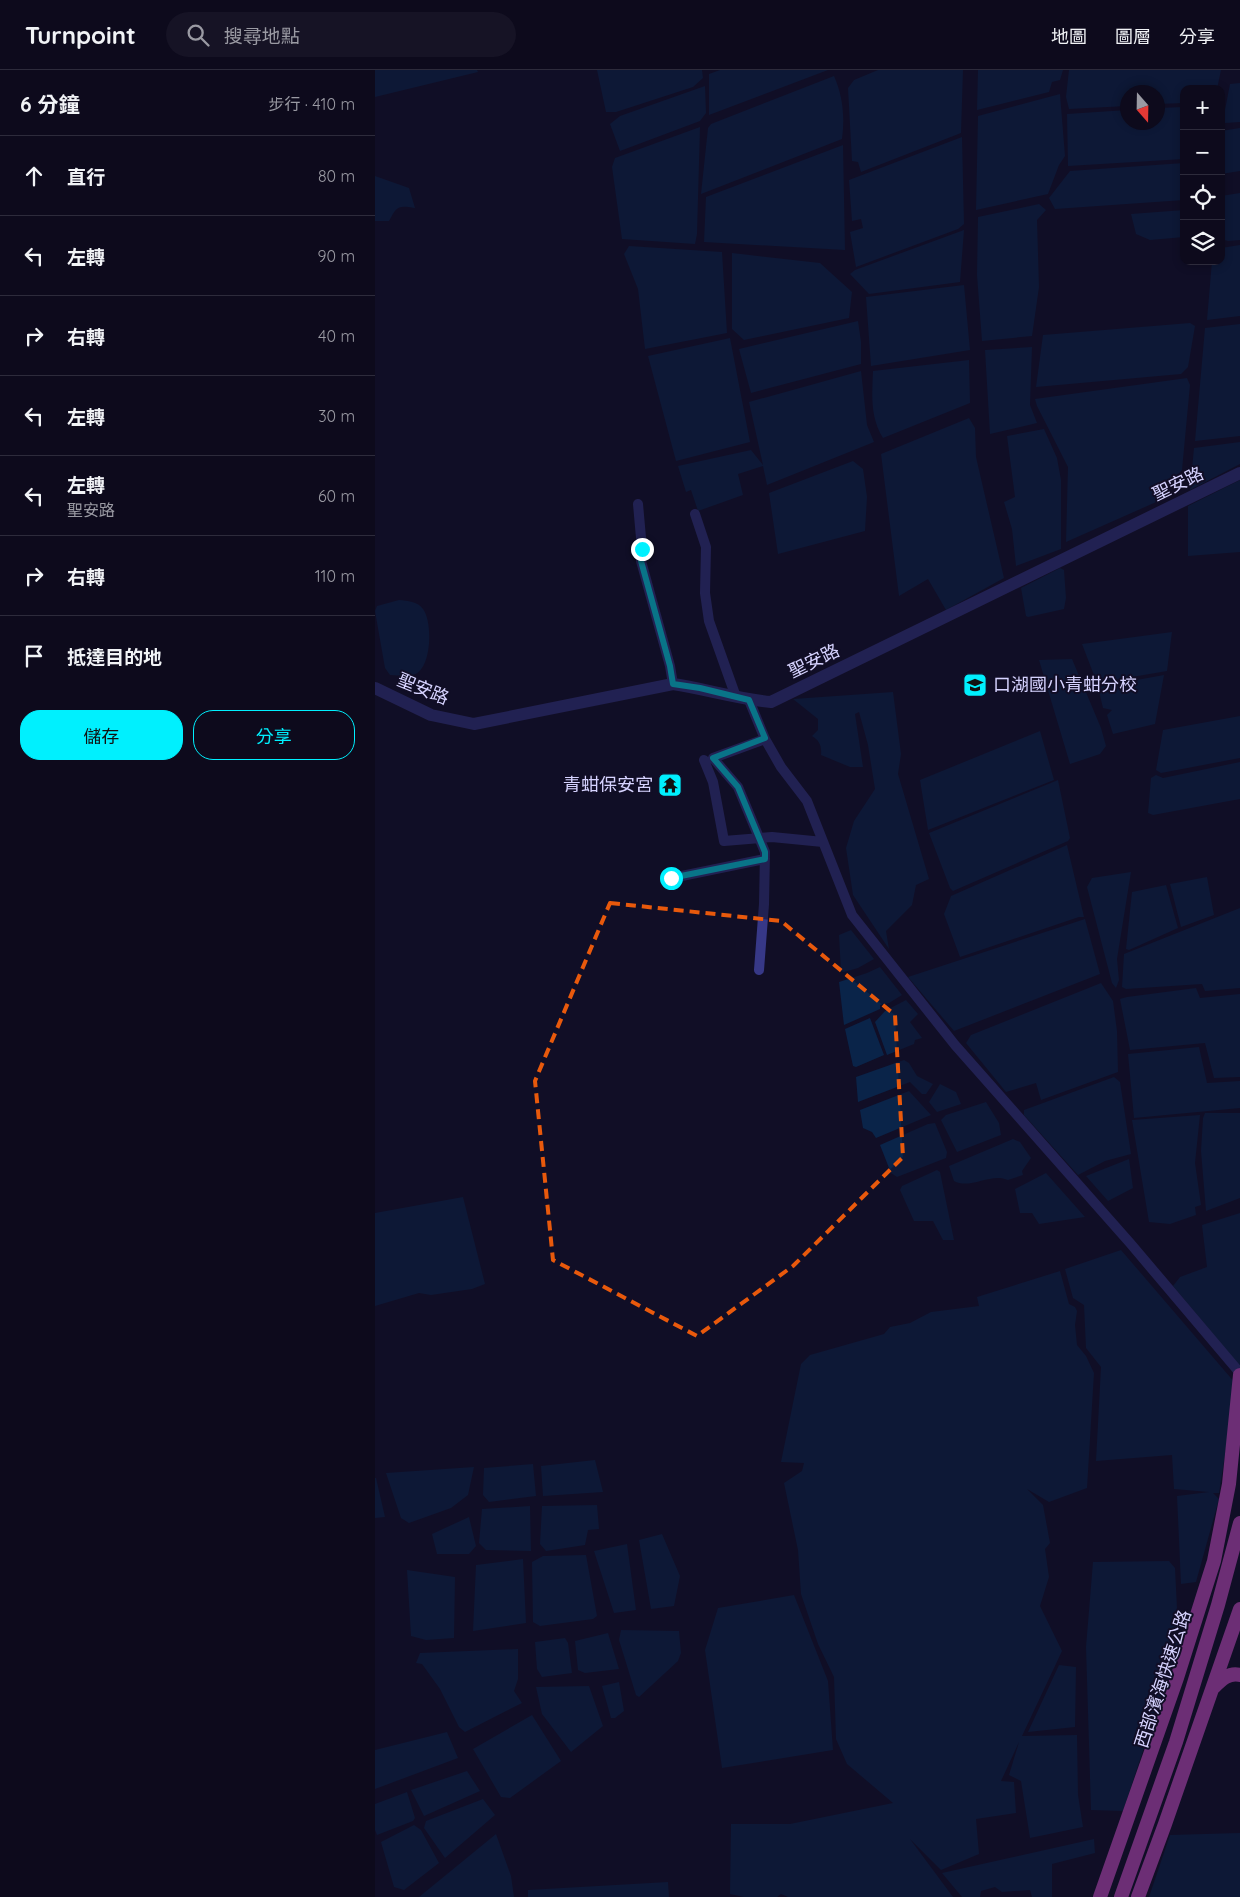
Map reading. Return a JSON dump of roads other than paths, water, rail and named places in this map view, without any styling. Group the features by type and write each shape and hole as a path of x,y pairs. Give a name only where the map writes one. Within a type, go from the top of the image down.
{"highway":[{"path":"1100,1897 1177,1678 1214,1561 1229,1484 1240,1374"},
{"name":"西部濱海快速公路","path":"1109,1897 1196,1646 1240,1468"},
{"name":"西部濱海快速公路","path":"1121,1897 1176,1742 1240,1523"},
{"path":"1138,1897 1214,1687 1240,1609"},
{"path":"1214,1687 1223,1678 1236,1674 1240,1675"}],"street":[{"name":"聖安路","path":"375,688 431,715 474,724 673,684 700,688 749,700 771,702 1240,473"},
{"path":"638,504 642,549 641,561 670,666 673,684"},
{"path":"695,514 706,547 705,592 709,621 736,697"},
{"path":"749,700 765,738 781,767 807,801 852,915 955,1045 1129,1243 1240,1374"},
{"path":"759,970 765,852 738,787 713,758 765,738"},
{"path":"705,760 713,782 723,841 759,837 823,842"},
{"path":"671,878 765,859"}],"water":[{"path":"375,70 477,70 478,72 375,97"},
{"path":"597,70 702,70 703,78 693,87 616,112 606,112"},
{"path":"720,70 828,70 709,115 709,74"},
{"path":"878,70 963,70 961,133 861,172 858,162 852,161 848,88 854,80"},
{"path":"978,70 1063,70 1060,80 1052,82 1049,92 977,110"},
{"path":"1069,70 1221,70 1218,85 1180,85 1180,103 1165,104 1165,85 1120,85 1120,106 1069,109 1066,97"},
{"path":"834,76 842,107 842,139 701,194 708,128 711,124"},
{"path":"1240,83 1240,122 1225,123 1225,110 1230,84"},
{"path":"705,86 706,113 700,121 620,151 610,124 620,116"},
{"path":"1060,94 1065,156 1059,165 1048,194 976,210 978,116"},
{"path":"1180,107 1180,159 1068,166 1067,114 1120,110 1120,130 1165,130 1165,108"},
{"path":"700,127 697,234 695,244 622,239 612,167 615,158"},
{"path":"1240,128 1240,171 1225,173 1225,130"},
{"path":"962,137 964,224 958,229 856,267 850,232 863,228 861,219 852,221 849,180"},
{"path":"843,145 845,250 704,242 706,197"},
{"path":"1180,163 1180,200 1055,209 1049,198 1070,171"},
{"path":"375,176 409,188 415,208 401,207 394,212 389,221 375,221"},
{"path":"1240,193 1240,240 1225,240 1225,195"},
{"path":"1039,204 1046,210 1037,220 1039,287 1032,336 982,341 977,275 978,217"},
{"path":"1180,210 1180,237 1150,240 1136,234 1131,214"},
{"path":"964,230 960,282 869,294 850,274 855,270"},
{"path":"1240,245 1240,316 1207,320 1212,265 1225,265 1225,247"},
{"path":"629,246 722,252 727,333 645,349 638,289 624,254"},
{"path":"732,253 820,263 852,292 849,318 744,340 732,329"},
{"path":"964,285 970,350 871,366 866,297"},
{"path":"858,321 861,342 861,364 751,393 739,349"},
{"path":"1190,323 1195,326 1188,367 1181,374 1036,387 1043,335"},
{"path":"1240,324 1240,436 1195,441 1205,328"},
{"path":"730,338 750,442 676,461 648,356"},
{"path":"1032,347 1030,405 1037,423 990,434 985,350"},
{"path":"969,360 970,403 883,438 874,414 872,397 873,371"},
{"path":"861,371 867,425 874,442 767,485 763,466 738,474 743,495 698,511 691,490 686,492 678,466 751,450 763,465 749,402"},
{"path":"1187,378 1190,385 1182,470 1177,476 1167,480 1169,485 1161,488 1163,499 1066,542 1068,467 1035,399"},
{"path":"969,418 975,428 976,457 1004,578 946,610 928,579 899,596 881,454"},
{"path":"1044,429 1057,458 1061,480 1061,549 1016,566 1012,529 1004,502 1015,497 1007,436"},
{"path":"1240,442 1240,464 1190,490 1194,448"},
{"path":"853,461 863,469 867,497 865,531 778,554 769,493"},
{"path":"1240,480 1240,552 1188,556 1188,506"},
{"path":"1060,568 1064,570 1066,598 1064,609 1026,616 1021,588"},
{"path":"399,600 421,606 428,624 429,645 427,655 419,671 411,676 390,675 385,668 375,611 377,606"},
{"path":"1172,632 1167,671 1097,683 1082,644"},
{"path":"1072,659 1101,728 1106,746 1100,754 1070,764 1039,660"},
{"path":"1164,675 1155,724 1113,734 1107,715 1112,710 1103,708 1098,687"},
{"path":"893,692 901,754 898,774 929,879 916,885 912,905 886,931 889,949 853,895 846,848 854,821 875,789 868,745 859,712 855,714 863,767 850,767 821,755 817,739 812,736 818,730 818,719 793,699"},
{"path":"1240,716 1240,758 1161,773 1156,770 1163,730"},
{"path":"1040,731 1054,780 928,830 920,780"},
{"path":"1240,762 1240,799 1153,815 1148,813 1151,778 1156,775 1163,778"},
{"path":"1058,780 1070,838 1068,841 953,891 950,888 929,833"},
{"path":"1067,845 1084,917 1079,917 960,957 944,914 951,896"},
{"path":"1131,872 1117,959 1119,980 1116,988 1112,983 1087,887 1092,878"},
{"path":"1207,877 1214,915 1181,927 1170,884"},
{"path":"1166,885 1178,928 1129,950 1126,949 1132,892"},
{"path":"1240,908 1240,988 1205,991 1202,984 1126,989 1122,987 1124,954"},
{"path":"1085,919 1100,974 954,1031 908,977"},
{"path":"851,930 874,959 858,968 844,972 841,971 839,935"},
{"path":"880,967 902,995 889,1003 880,1005 880,1009 844,1025 839,982"},
{"path":"1101,983 1113,1001 1117,1031 1118,1072 1041,1100 1036,1083 1006,1092 966,1043 971,1035"},
{"path":"1196,988 1200,998 1240,994 1240,1077 1214,1078 1205,1043 1130,1050 1120,999"},
{"path":"906,1000 918,1014 910,1022 922,1038 915,1040 914,1044 887,1055 875,1022 885,1011"},
{"path":"870,1018 884,1055 856,1067 853,1066 845,1029"},
{"path":"1199,1047 1207,1083 1240,1081 1240,1108 1134,1118 1128,1054"},
{"path":"904,1060 909,1063 917,1076 933,1084 926,1094 922,1094 910,1082 858,1102 856,1077"},
{"path":"1114,1077 1120,1082 1131,1154 1105,1161 1078,1175 1024,1115 1024,1110"},
{"path":"940,1084 956,1092 961,1104 937,1112 929,1102"},
{"path":"909,1091 931,1115 876,1138 872,1132 863,1128 860,1110"},
{"path":"986,1102 999,1123 1001,1135 957,1152 941,1120 946,1115"},
{"path":"1205,1113 1240,1113 1240,1198 1206,1211 1201,1151"},
{"path":"1200,1115 1195,1163 1201,1205 1195,1207 1196,1215 1170,1224 1149,1222 1132,1120"},
{"path":"935,1123 947,1152 946,1158 897,1177 891,1173 880,1145 928,1124"},
{"path":"1013,1139 1020,1142 1031,1158 1022,1171 1023,1175 1008,1180 995,1178 967,1184 954,1181 949,1166"},
{"path":"1129,1159 1133,1188 1108,1201 1086,1176"},
{"path":"937,1170 940,1172 954,1240 943,1240 933,1221 914,1221 900,1190 902,1186"},
{"path":"1046,1173 1085,1217 1039,1224 1032,1213 1020,1213 1015,1189"},
{"path":"463,1197 485,1284 472,1289 431,1295 419,1293 375,1306 375,1213"},
{"path":"1240,1213 1240,1366 1173,1286 1180,1277 1207,1267 1202,1225"},
{"path":"1121,1250 1236,1384 1219,1493 1213,1493 1219,1499 1196,1582 1181,1584 1177,1496 1209,1492 1174,1489 1172,1455 1096,1461 1101,1367 1086,1348 1084,1305 1073,1298 1065,1269"},
{"path":"1060,1271 1069,1304 1075,1307 1077,1311 1075,1325 1077,1345 1086,1356 1094,1373 1087,1488 1049,1502 1027,1489 1043,1505 1050,1543 1045,1549 1049,1577 1040,1606 1062,1651 1022,1736 1077,1735 1078,1795 1083,1827 1030,1838 1021,1781 1009,1775 1019,1742 1001,1781 1014,1782 1016,1813 976,1819 979,1854 941,1870 910,1839 953,1897 788,1897 781,1894 777,1897 744,1897 730,1894 731,1824 790,1824 893,1803 847,1764 836,1739 834,1677 818,1644 801,1594 798,1550 784,1483 802,1471 804,1463 781,1462 801,1364 810,1355 884,1334 890,1327 910,1323 931,1312 979,1306 977,1297"},
{"path":"595,1460 603,1492 543,1496 541,1466"},
{"path":"533,1464 536,1496 489,1502 483,1495 484,1468"},
{"path":"474,1467 468,1495 451,1508 409,1523 401,1518 386,1473"},
{"path":"376,1478 385,1517 375,1518"},
{"path":"597,1505 599,1529 588,1530 585,1545 546,1551 540,1544 542,1506"},
{"path":"530,1506 531,1551 486,1550 479,1543 482,1509"},
{"path":"469,1517 476,1546 469,1554 437,1554 432,1534"},
{"path":"662,1534 680,1576 674,1606 651,1609 639,1540"},
{"path":"627,1544 636,1610 614,1613 594,1551"},
{"path":"586,1555 597,1616 593,1619 540,1626 533,1622 532,1562 543,1556"},
{"path":"523,1559 526,1623 473,1631 476,1565"},
{"path":"1169,1561 1175,1568 1178,1629 1181,1636 1123,1811 1091,1810 1086,1647 1093,1562"},
{"path":"407,1570 455,1577 454,1638 426,1640 411,1636"},
{"path":"794,1595 828,1681 833,1750 722,1768 705,1650 718,1608"},
{"path":"621,1630 679,1631 681,1653 678,1661 639,1697 636,1695 619,1640"},
{"path":"608,1633 619,1669 585,1673 578,1670 575,1641"},
{"path":"565,1638 568,1643 572,1673 542,1677 537,1669 535,1642"},
{"path":"518,1649 518,1679 514,1691 522,1703 465,1732 459,1727 440,1689 422,1664 416,1663 420,1653"},
{"path":"1059,1665 1076,1667 1075,1727 1028,1732"},
{"path":"619,1682 624,1711 615,1718 611,1718 602,1686"},
{"path":"589,1686 603,1726 571,1752 542,1714 536,1687"},
{"path":"532,1715 561,1761 510,1798 501,1797 473,1749"},
{"path":"447,1732 458,1758 375,1789 375,1750"},
{"path":"467,1771 480,1791 424,1816 411,1790"},
{"path":"407,1792 415,1818 413,1821 377,1835 375,1830 375,1804"},
{"path":"483,1799 495,1815 445,1858 424,1828 426,1821"},
{"path":"414,1825 421,1830 439,1863 404,1890 394,1887 381,1842"},
{"path":"1240,1833 1240,1897 1149,1897 1170,1835"},
{"path":"496,1834 511,1876 514,1897 419,1897"},
{"path":"1094,1839 1095,1853 1052,1864 1052,1897 1032,1897 1030,1890 1002,1892 995,1887 981,1891 980,1897 962,1897 942,1873"},
{"path":"668,1882 669,1897 528,1897 528,1890"}],"place":[{"name":"口湖國小青蚶分校","path":"975,685"},
{"name":"青蚶保安宮","path":"670,785"}]}
